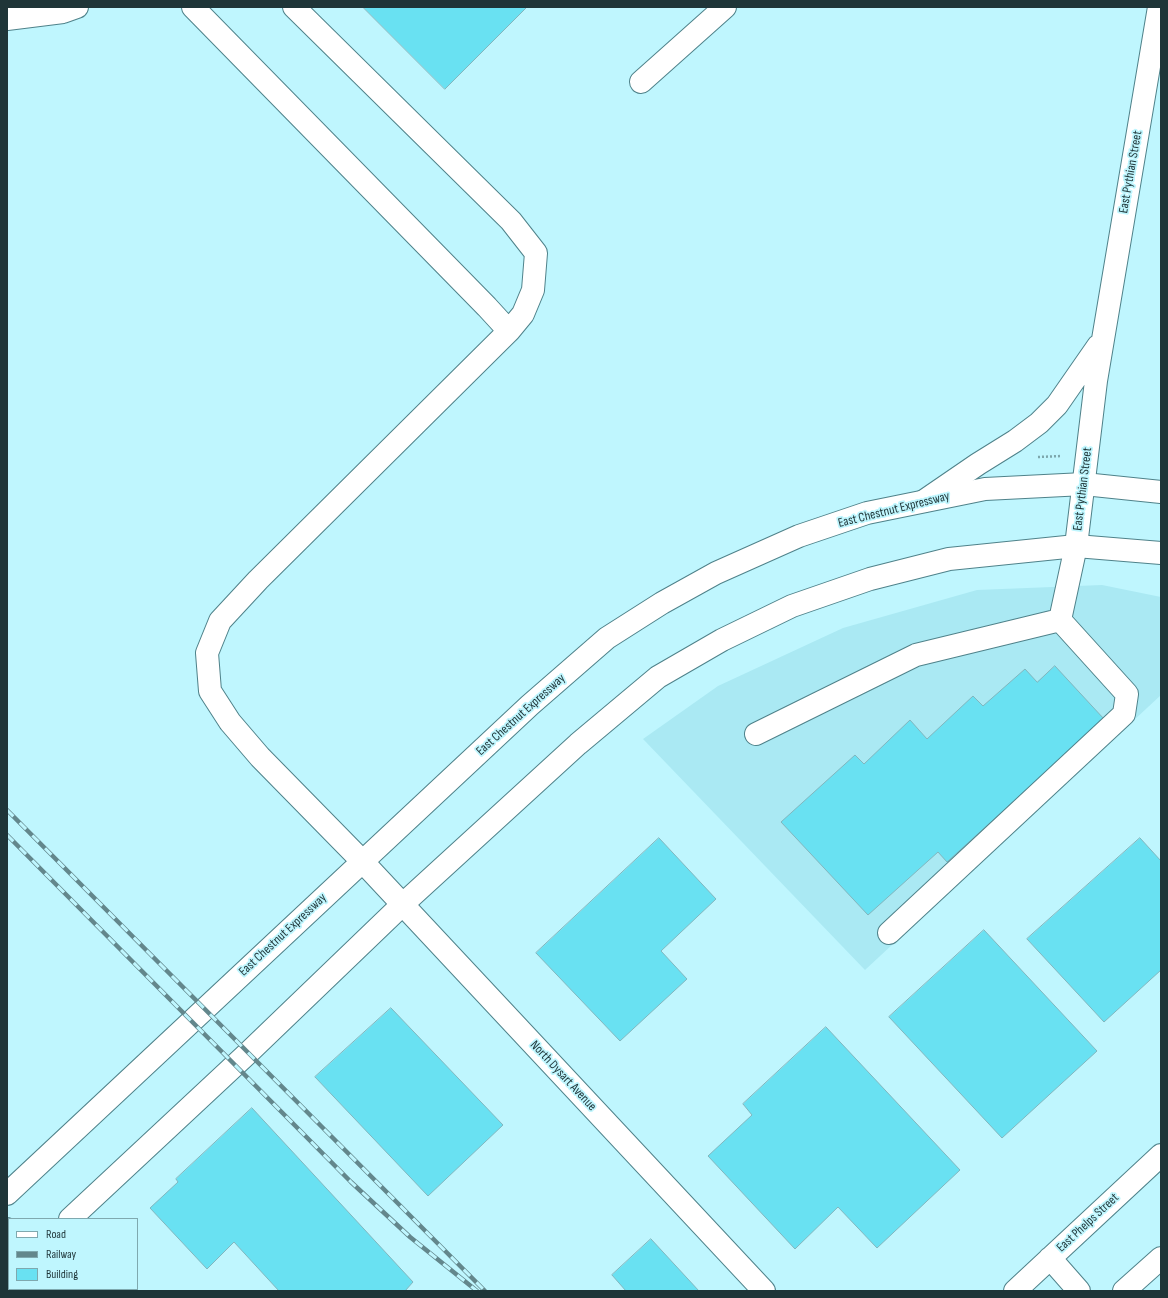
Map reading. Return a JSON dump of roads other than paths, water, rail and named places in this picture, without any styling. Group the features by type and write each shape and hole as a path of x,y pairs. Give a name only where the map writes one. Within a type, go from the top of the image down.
{"main road":[{"path":"7,18 63,12 78,7"},
{"path":"193,7 509,331"},
{"name":"North Dysart Avenue","path":"294,7 511,221 536,253 533,290 523,314 509,331 258,580 220,622 207,653 210,691 230,722 260,757 403,904 764,1291"},
{"path":"641,82 725,7"},
{"name":"East Pythian Street","path":"1060,620 1076,546 1096,382 1159,19"},
{"name":"East Pythian Street","path":"924,501 1014,441 1038,423 1057,405 1071,388 1103,338"},
{"name":"East Chestnut Expressway","path":"7,1194 530,705 607,638 662,602 716,573 798,536 867,513 985,489 1084,484 1161,492"},
{"path":"71,1218 254,1047 403,904 578,744 658,677 722,640 792,606 870,579 949,560 1076,546 1161,553"},
{"path":"756,734 916,655 1060,620 1126,694 1124,714 889,933"},
{"name":"East Phelps Street","path":"1015,1291 1161,1155"},
{"path":"1050,1258 1080,1291"},
{"path":"1124,1291 1161,1258"}],"railway":[{"path":"7,810 485,1291"},
{"path":"7,835 351,1182 410,1237 477,1291"}]}
